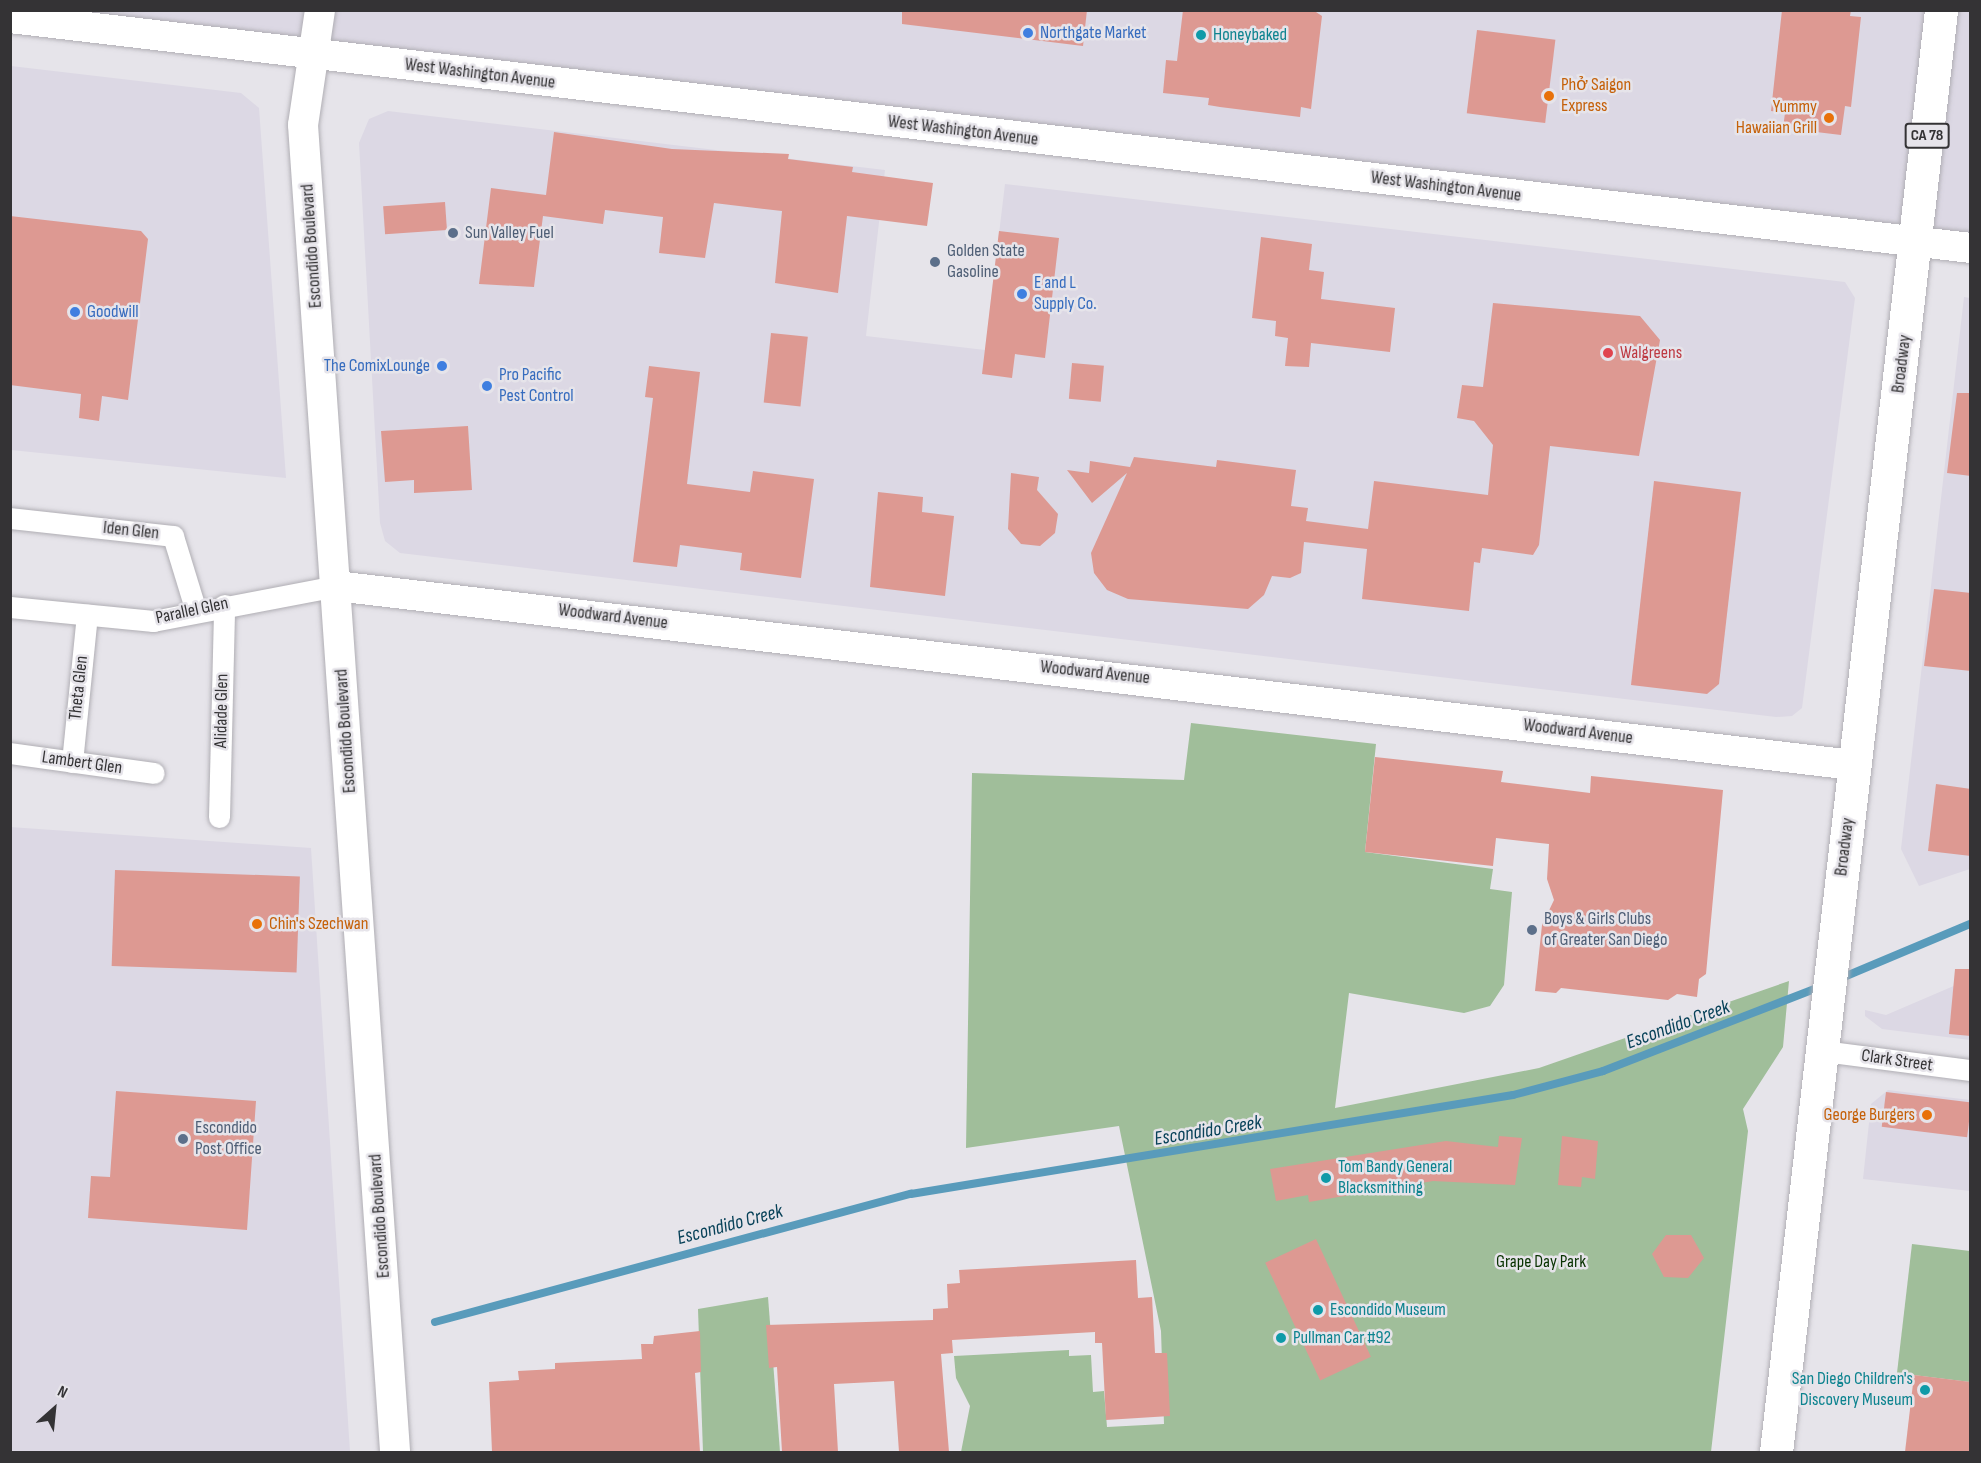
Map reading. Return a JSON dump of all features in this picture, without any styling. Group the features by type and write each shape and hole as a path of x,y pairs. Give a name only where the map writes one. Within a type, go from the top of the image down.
{"main road":[{"name":"Escondido Boulevard","path":"320,10 303,125 395,1452"},
{"name":"CA 78","path":"1916,242 1941,10"},
{"name":"West Washington Avenue","path":"10,18 1971,248"},
{"name":"Broadway","path":"1776,1452 1916,242"},
{"name":"Woodward Avenue","path":"336,586 1854,765"}],"street":[{"name":"Iden Glen","path":"10,518 173,536 196,611"},
{"name":"Parallel Glen","path":"10,607 153,621 224,605 336,586"},
{"name":"Alidade Glen","path":"219,817 224,605"},
{"name":"Theta Glen","path":"72,762 87,615"},
{"name":"Lambert Glen","path":"10,753 154,773"},
{"name":"Clark Street","path":"1822,1051 1971,1070"}],"shaded area":[{"path":"10,11 1970,11 1970,248"},
{"path":"11,66 241,93 259,108 286,478 11,450"},
{"path":"388,111 885,170 866,336 985,350 1005,184 1845,282 1855,298 1802,708 1792,716 1776,717 400,553 385,541 380,523 359,143 369,119"},
{"path":"1964,297 1970,298 1970,869 1919,886 1901,849"},
{"path":"10,827 311,848 350,1452 11,1452"},
{"path":"1970,979 1970,1040 1882,1029 1865,1016 1865,1010 1886,1015"},
{"path":"1888,1090 1970,1100 1970,1191 1863,1179 1871,1104"}],"green space":[{"name":"Grape Day Park","path":"1191,723 1376,744 1365,852 1493,869 1490,889 1512,892 1504,985 1490,1006 1464,1013 1349,993 1335,1108 1539,1068 1789,981 1783,1047 1743,1109 1748,1131 1711,1452 961,1452 970,1406 956,1378 954,1356 1069,1350 1069,1356 1091,1355 1093,1392 1104,1391 1107,1427 1164,1424 1161,1331 1119,1126 966,1148 972,773 1184,780"},
{"path":"1912,1244 1970,1251 1970,1382 1897,1373"},
{"path":"768,1297 780,1452 703,1452 698,1309"}],"building":[{"name":"Northgate Market","path":"902,10 1087,10 1083,46 902,24"},
{"path":"1183,10 1313,10 1322,16 1311,109 1301,107 1300,117 1208,105 1209,98 1163,93 1166,60 1177,61"},
{"path":"1782,10 1851,10 1850,16 1861,17 1851,107 1845,106 1841,135 1783,128 1785,113 1771,111"},
{"path":"1477,30 1555,40 1545,123 1467,113"},
{"path":"554,132 672,149 789,154 788,159 853,167 852,172 933,183 927,226 847,216 838,293 775,283 782,211 714,203 705,258 659,253 663,217 605,210 603,224 543,216 534,287 479,284 491,188 546,195"},
{"path":"445,202 447,230 385,234 383,206"},
{"name":"Goodwill","path":"10,216 141,231 148,239 128,400 102,396 99,421 79,418 81,394 10,385"},
{"path":"999,231 1059,238 1045,358 1015,354 1012,378 982,374"},
{"path":"1261,237 1312,244 1309,270 1324,272 1321,299 1395,308 1390,352 1311,343 1309,367 1285,366 1288,338 1275,336 1276,321 1252,318"},
{"path":"1493,303 1640,316 1660,340 1639,456 1550,446 1539,545 1533,555 1482,548 1480,563 1474,562 1469,611 1362,599 1367,549 1304,542 1301,573 1290,578 1272,576 1264,595 1248,609 1128,599 1107,590 1094,573 1091,553 1127,473 1092,503 1067,470 1089,473 1090,461 1130,467 1134,457 1216,467 1217,460 1296,470 1291,506 1308,508 1306,521 1368,529 1374,481 1488,495 1493,445 1474,421 1457,418 1462,385 1483,387"},
{"path":"771,333 808,337 800,406 764,403"},
{"path":"1072,363 1104,366 1101,402 1069,399"},
{"path":"649,366 700,372 687,484 750,492 753,471 814,479 801,578 740,570 742,553 680,545 677,567 633,562 653,398 645,397"},
{"path":"1957,393 1971,393 1971,476 1947,473"},
{"path":"468,426 472,490 414,493 414,480 385,482 381,431"},
{"path":"1011,473 1039,477 1037,490 1058,514 1055,533 1040,546 1021,544 1008,529"},
{"path":"1654,481 1741,492 1719,684 1707,694 1631,685"},
{"path":"878,492 923,497 922,512 954,516 945,596 870,587"},
{"path":"1934,589 1971,593 1971,671 1924,666"},
{"path":"1375,757 1503,771 1501,782 1590,793 1591,776 1723,790 1706,974 1699,979 1697,997 1677,994 1668,1000 1561,988 1556,993 1535,991 1542,925 1554,900 1547,879 1549,844 1496,838 1493,866 1365,852"},
{"path":"1936,784 1971,789 1971,856 1928,851"},
{"path":"115,870 300,876 297,972 112,966"},
{"path":"1955,969 1971,969 1971,1036 1949,1034"},
{"name":"Escondido Post Office","path":"116,1091 256,1101 247,1230 88,1218 91,1176 110,1177"},
{"name":"George Burgers","path":"1886,1092 1970,1102 1967,1137 1882,1127"},
{"path":"1499,1136 1522,1138 1515,1185 1433,1181 1309,1202 1308,1195 1276,1201 1270,1169 1446,1141 1498,1147"},
{"path":"1562,1136 1598,1141 1595,1179 1582,1177 1581,1187 1558,1185"},
{"path":"1666,1235 1691,1235 1704,1258 1688,1278 1664,1277 1652,1254"},
{"name":"Escondido Museum","path":"1316,1239 1371,1357 1320,1380 1265,1263"},
{"path":"1136,1260 1138,1298 1152,1297 1155,1353 1167,1353 1170,1416 1106,1420 1102,1343 1095,1343 1095,1332 952,1340 953,1353 941,1354 949,1452 899,1452 894,1381 834,1384 838,1452 782,1452 777,1367 769,1368 766,1325 933,1320 933,1309 948,1308 947,1284 960,1283 959,1270"},
{"path":"700,1331 701,1372 695,1373 700,1452 492,1452 489,1382 519,1380 518,1371 555,1369 555,1363 642,1359 641,1344 653,1344 654,1336"},
{"path":"1914,1375 1971,1382 1971,1452 1905,1452"}],"waterway":[{"name":"Escondido Creek","path":"1839,979 1970,924"},
{"name":"Escondido Creek","path":"435,1322 911,1194 1513,1095 1603,1071 1820,987"}],"place":[{"name":"Northgate Market","path":"1028,33"},
{"name":"Honeybaked","path":"1201,35"},
{"name":"Phở Saigon Express","path":"1549,96"},
{"name":"Yummy Hawaiian Grill","path":"1829,118"},
{"name":"Sun Valley Fuel","path":"453,233"},
{"name":"Golden State Gasoline","path":"935,262"},
{"name":"E and L Supply Co.","path":"1022,294"},
{"name":"Goodwill","path":"75,312"},
{"name":"Walgreens","path":"1608,353"},
{"name":"The ComixLounge","path":"442,366"},
{"name":"Pro Pacific Pest Control","path":"487,386"},
{"name":"Chin's Szechwan","path":"257,924"},
{"name":"Boys & Girls Clubs of Greater San Diego","path":"1532,930"},
{"name":"George Burgers","path":"1927,1115"},
{"name":"Escondido Post Office","path":"183,1139"},
{"name":"Tom Bandy General Blacksmithing","path":"1326,1178"},
{"name":"Escondido Museum","path":"1318,1310"},
{"name":"Pullman Car #92","path":"1281,1338"},
{"name":"San Diego Children's Discovery Museum","path":"1925,1390"}]}
